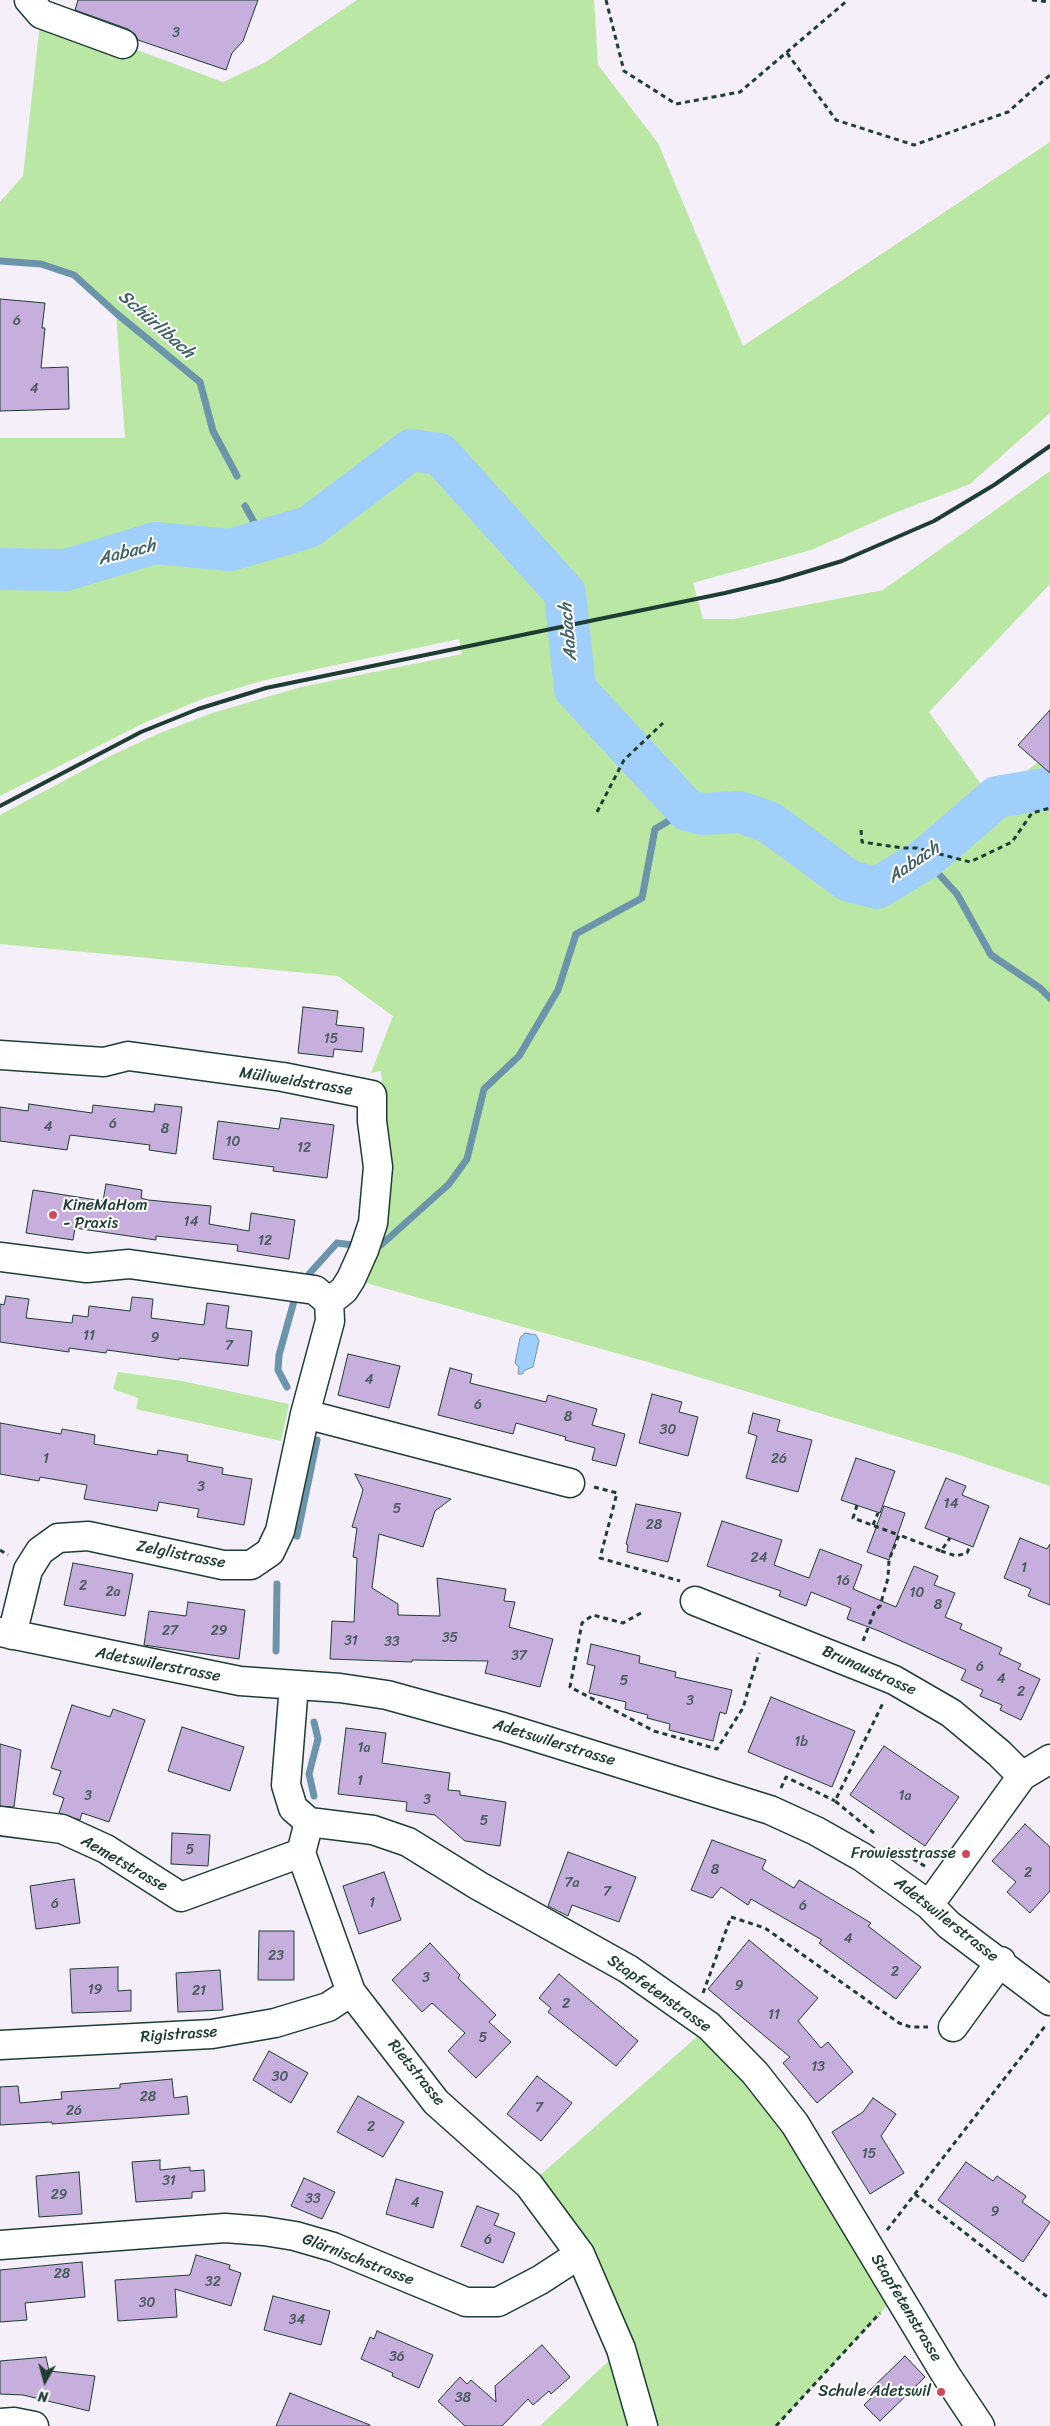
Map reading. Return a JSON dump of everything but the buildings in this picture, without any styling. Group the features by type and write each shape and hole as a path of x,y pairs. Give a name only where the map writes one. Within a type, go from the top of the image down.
{"street":[{"path":"29,0 41,14 123,44"},
{"name":"Müliweidstrasse","path":"0,1055 104,1062 128,1056 282,1077 372,1095 372,1121 378,1167 373,1223 351,1279 344,1290 329,1302"},
{"path":"0,1257 87,1268 129,1264 315,1290 329,1302"},
{"name":"Zelglistrasse","path":"6,1634 28,1570 40,1551 58,1538 88,1536 223,1565 251,1565 270,1552 280,1531 305,1414 330,1321 329,1302"},
{"path":"305,1414 570,1483"},
{"name":"Brunaustrasse","path":"695,1601 894,1680 951,1713 999,1753 1022,1776"},
{"name":"Adetswilerstrasse","path":"6,1634 195,1674 240,1681 368,1692 431,1706 770,1810 816,1831 862,1857 929,1904 950,1925 1001,1962 1049,2011"},
{"path":"294,1685 286,1785 293,1808 309,1822 301,1853"},
{"path":"929,1904 1022,1776 1050,1759"},
{"name":"Aemetstrasse","path":"0,1821 62,1830 106,1849 181,1897 301,1853"},
{"name":"Stapfetenstrasse","path":"309,1822 373,1830 408,1842 479,1886 628,1969 709,2026 755,2073 795,2124 961,2400 980,2426"},
{"name":"Rietstrasse","path":"301,1853 352,1992 436,2102 529,2185 580,2254 621,2349 643,2426"},
{"path":"954,2026 1001,1962"},
{"name":"Rigistrasse","path":"0,2045 212,2034 275,2023 328,2006 352,1992"},
{"name":"Glärnischstrasse","path":"0,2245 224,2228 264,2231 295,2236 333,2247 466,2302 498,2302 540,2280 580,2254"},
{"path":"0,2423 14,2422 34,2426"}],"path":[{"path":"606,0 624,71 676,104 740,92 848,0"},
{"path":"1032,0 1050,2"},
{"path":"786,52 836,120 914,145 1008,112 1050,75"},
{"path":"597,812 624,760 664,723"},
{"path":"861,830 862,842 903,848 917,848 954,856 970,862 1012,842 1032,813 1050,808"},
{"path":"570,1483 586,1484 617,1493 600,1558 682,1582 695,1601"},
{"path":"857,1505 853,1518 941,1551 956,1556 967,1553 970,1546"},
{"path":"873,1525 878,1513"},
{"path":"855,1663 875,1610 880,1606 888,1578 889,1560 899,1535"},
{"path":"941,1551 950,1538"},
{"path":"641,1613 623,1623 593,1615 582,1623 570,1687 654,1731 717,1749 743,1708 766,1628"},
{"path":"835,1801 894,1680"},
{"path":"770,1810 786,1777 835,1801 877,1835"},
{"path":"892,1845 930,1870"},
{"path":"701,1998 731,1917 766,1928 893,2019 911,2027"},
{"path":"882,2236 1049,2011"},
{"path":"915,2194 1050,2299"},
{"path":"776,2426 898,2294"}],"green space":[{"path":"357,0 594,0 598,65 658,143 743,346 1050,142 1050,413 970,484 892,514 811,550 693,583 703,619 734,619 883,590 1050,471 1050,584 929,712 991,798 1050,753 1050,1486 956,1454 648,1362 359,1281 384,1122 381,1071 371,1073 393,1016 338,976 0,944 0,815 110,756 160,733 212,713 301,687 462,654 459,639 265,680 205,698 146,722 0,796 0,438 125,438 116,313 74,275 41,264 0,261 0,202 23,176 41,14 223,82 264,63"},
{"path":"118,1372 182,1381 289,1404 281,1441 136,1409 138,1398 113,1389"},
{"path":"709,2026 755,2073 898,2294 776,2426 540,2426 621,2349 529,2185"}],"water":[{"path":"525,1333 536,1335 539,1341 533,1367 525,1370 522,1374 518,1374 519,1367 515,1363 520,1338"}],"waterway":[{"name":"Schürlibach","path":"0,261 41,264 74,275 116,313 200,382 213,431 237,476"},
{"name":"Aabach","path":"0,569 66,570 155,543 230,550 309,527 411,450 440,454 565,593 575,689 687,810 702,814 740,812 769,822 849,881 877,888 925,859 997,797 1050,788"},
{"name":"Schürlibach","path":"245,506 264,540"},
{"path":"381,1245 449,1184 467,1159 484,1089 519,1056 558,990 576,934 642,898 655,829 687,810"},
{"path":"925,859 957,894 991,955 1040,988 1050,998"},
{"path":"309,1274 337,1243 353,1245"},
{"path":"287,1387 278,1370 279,1355 294,1301"},
{"path":"297,1536 317,1440"},
{"path":"276,1651 277,1584"},
{"path":"314,1722 318,1739 309,1774 314,1796"}],"railway":[{"path":"0,806 141,732 198,709 266,688 725,593 779,580 842,561 934,521 994,485 1050,446"}],"place":[{"name":"KineMaHom - Praxis","path":"53,1215"},
{"name":"Frowiesstrasse","path":"966,1854"},
{"name":"Schule Adetswil","path":"941,2392"}]}
